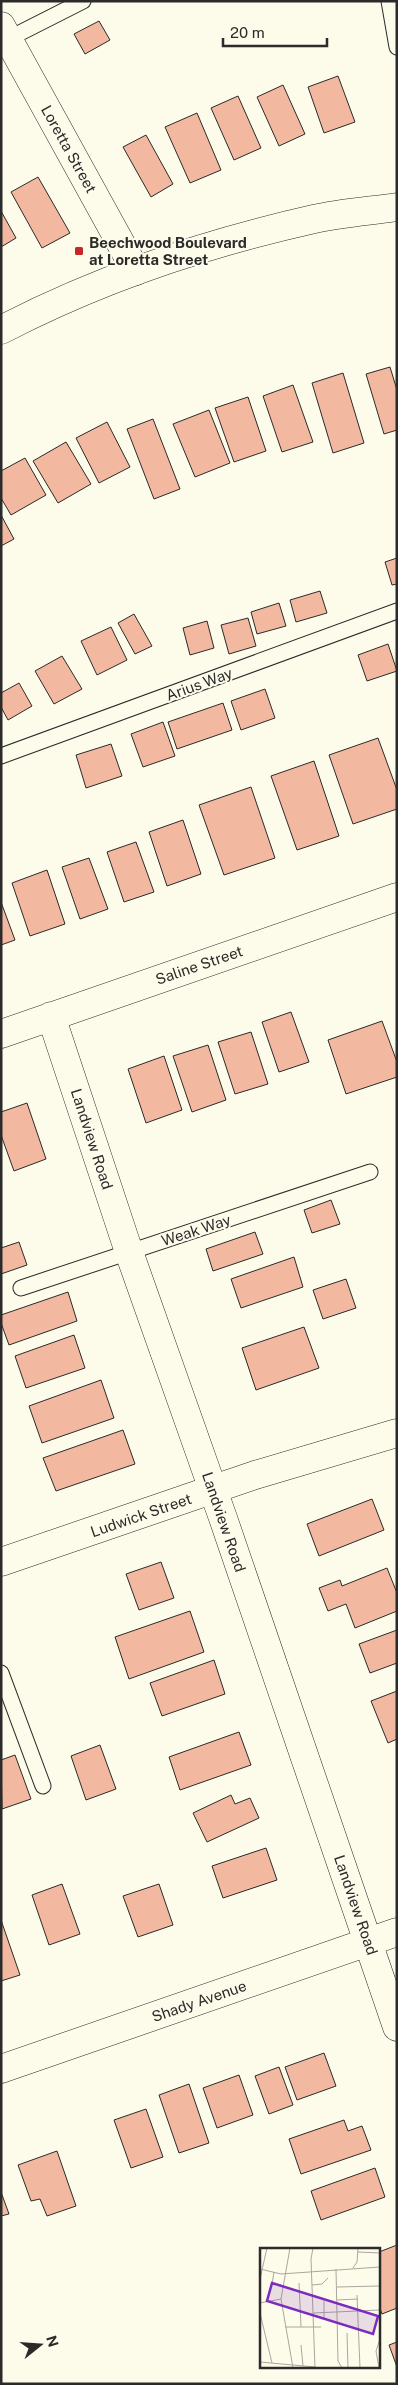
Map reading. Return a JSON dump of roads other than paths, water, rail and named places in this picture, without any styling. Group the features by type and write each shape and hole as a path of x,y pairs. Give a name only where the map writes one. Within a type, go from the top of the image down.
{"street":[{"name":"Loretta Street","path":"4,32 136,271"},
{"path":"1,330 34,313 136,271 223,243 316,219 397,207"},
{"name":"Saline Street","path":"1,1034 397,897"},
{"name":"Landview Road","path":"51,1016 129,1252 213,1490 397,2027"},
{"name":"Ludwick Street","path":"1,1562 255,1475 397,1433"},
{"name":"Shady Avenue","path":"1,2069 397,1932"}],"lane":[{"path":"4,32 83,1"},
{"path":"389,1 397,47"},
{"name":"Arius Way","path":"1,756 397,611"},
{"name":"Weak Way","path":"21,1288 370,1172"},
{"path":"1,1673 43,1786"}],"place":[{"name":"Beechwood Boulevard at Loretta Street","path":"79,251"}]}
